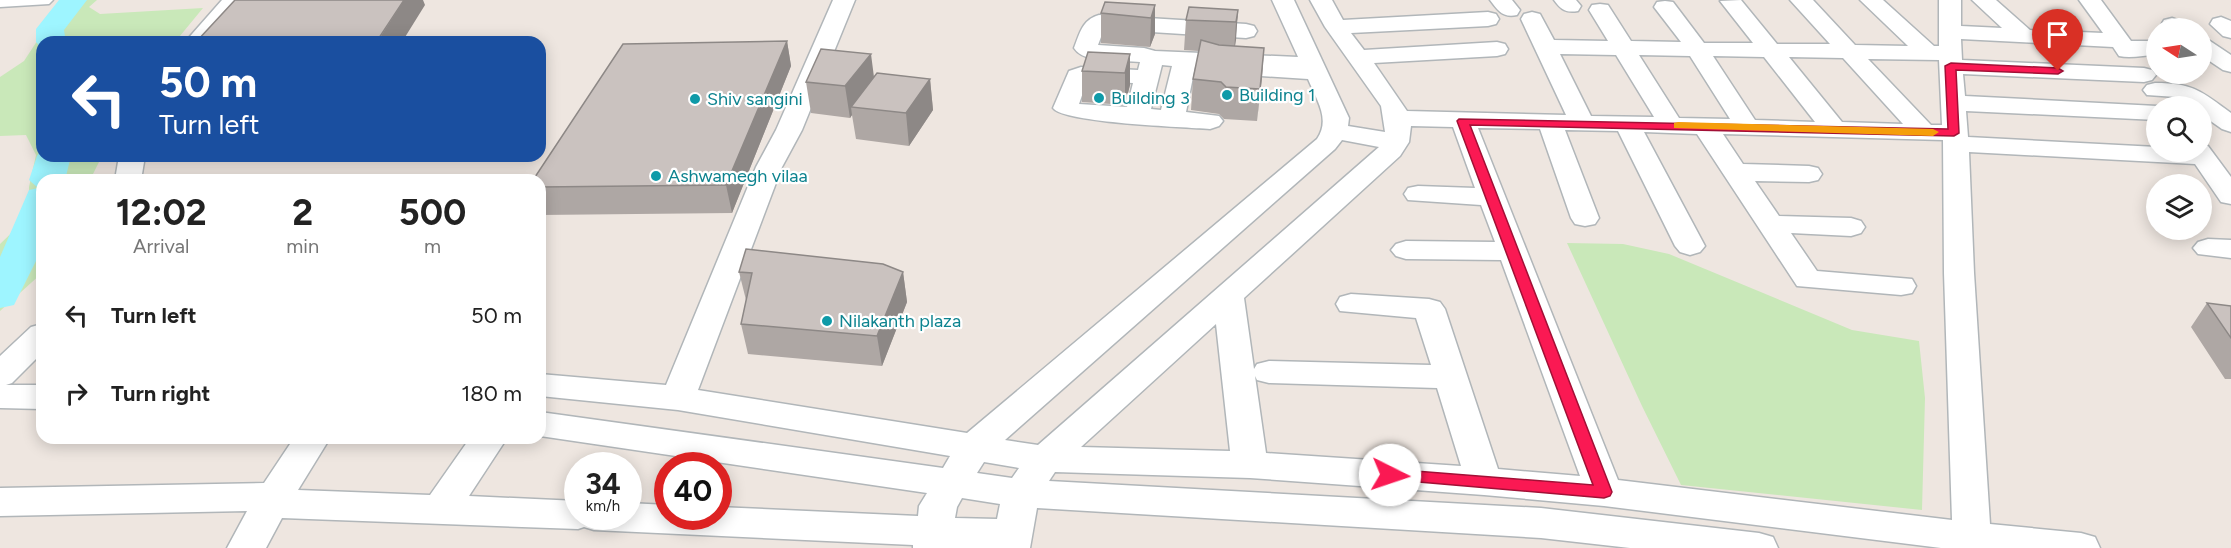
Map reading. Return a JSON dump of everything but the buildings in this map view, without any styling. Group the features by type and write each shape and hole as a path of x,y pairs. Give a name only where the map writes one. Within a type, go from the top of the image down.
{"street":[{"path":"0,1 42,0"},
{"path":"201,36 233,0"},
{"path":"678,398 769,167 789,130 844,0"},
{"path":"933,539 938,506 975,446 1326,144 1335,131 1337,118 1283,0"},
{"path":"642,519 933,539 1012,541 1021,493 1045,459 1391,150 1397,130 1393,106 1336,27 1321,0"},
{"path":"1438,0 1454,20"},
{"path":"1801,0 1924,132"},
{"path":"1871,0 1945,51 2156,96 2183,91 2208,94 2231,124"},
{"path":"1950,0 1945,51 1955,138 1959,273 1975,543"},
{"path":"1983,0 2024,36"},
{"path":"2090,0 2141,48 2156,96"},
{"path":"1731,1 1835,130"},
{"path":"1665,7 1698,50 1747,128"},
{"path":"1600,10 1671,125"},
{"path":"1336,27 1488,19"},
{"path":"1532,19 1583,124"},
{"path":"1171,63 1144,55 1089,51 1085,48 1096,22 1246,31"},
{"path":"1172,118 1171,63 1175,26"},
{"path":"1544,47 1852,53 1945,51 2024,36 2141,48"},
{"path":"1357,57 1497,49"},
{"path":"2212,49 2231,50"},
{"path":"2212,53 2231,65"},
{"path":"1210,121 1075,111 1065,108 1077,76 1081,74 1171,63 1314,69"},
{"path":"1137,116 1171,63"},
{"path":"1952,103 2146,96"},
{"path":"1335,131 1397,130 1463,121 1671,125 1924,132 1955,138 2146,150"},
{"path":"1463,121 1604,492"},
{"path":"1550,123 1586,218"},
{"path":"1627,124 1690,246"},
{"path":"1705,127 1808,280 1901,286"},
{"path":"2207,162 2231,197"},
{"path":"1735,172 1809,174"},
{"path":"1418,194 1491,197"},
{"path":"2212,197 2231,197"},
{"path":"1770,224 1851,227"},
{"path":"1406,250 1514,251"},
{"path":"1228,296 1250,465"},
{"path":"1352,304 1429,309 1484,481"},
{"path":"0,375 36,340"},
{"path":"1269,372 1449,377"},
{"path":"546,386 678,398 1045,459 1250,465 1484,481 1604,492 1975,543 2081,548"},
{"path":"0,396 36,397"},
{"path":"546,425 1021,493 1541,523 1759,548"},
{"path":"246,548 308,444"},
{"path":"440,510 485,444"},
{"path":"0,502 273,500 564,514"}],"green space":[{"path":"69,0 97,0 89,7 100,14 203,8 180,36 40,36"},
{"path":"36,43 36,155 26,135 0,136 0,77 24,61"},
{"path":"36,155 36,162 99,162 93,174 36,174 36,278 0,311 0,244 29,216 29,187"},
{"path":"1567,243 1623,244 1669,254 1852,330 1919,341 1925,398 1922,510 1681,485"}],"waterway":[{"path":"51,36 50,29 73,0"},
{"path":"49,174 52,162"},
{"path":"0,296 36,219"}],"slow traffic":[{"path":"1678,126 1933,132"}],"place":[{"name":"Building 1","path":"1227,95"},
{"name":"Building 3","path":"1099,98"},
{"name":"Shiv sangini","path":"695,99"},
{"name":"Ashwamegh vilaa","path":"656,176"},
{"name":"Nilakanth plaza","path":"827,321"}],"route":[{"path":"1390,475 1604,492 1463,121 1954,133 1951,66 2058,71"}]}
